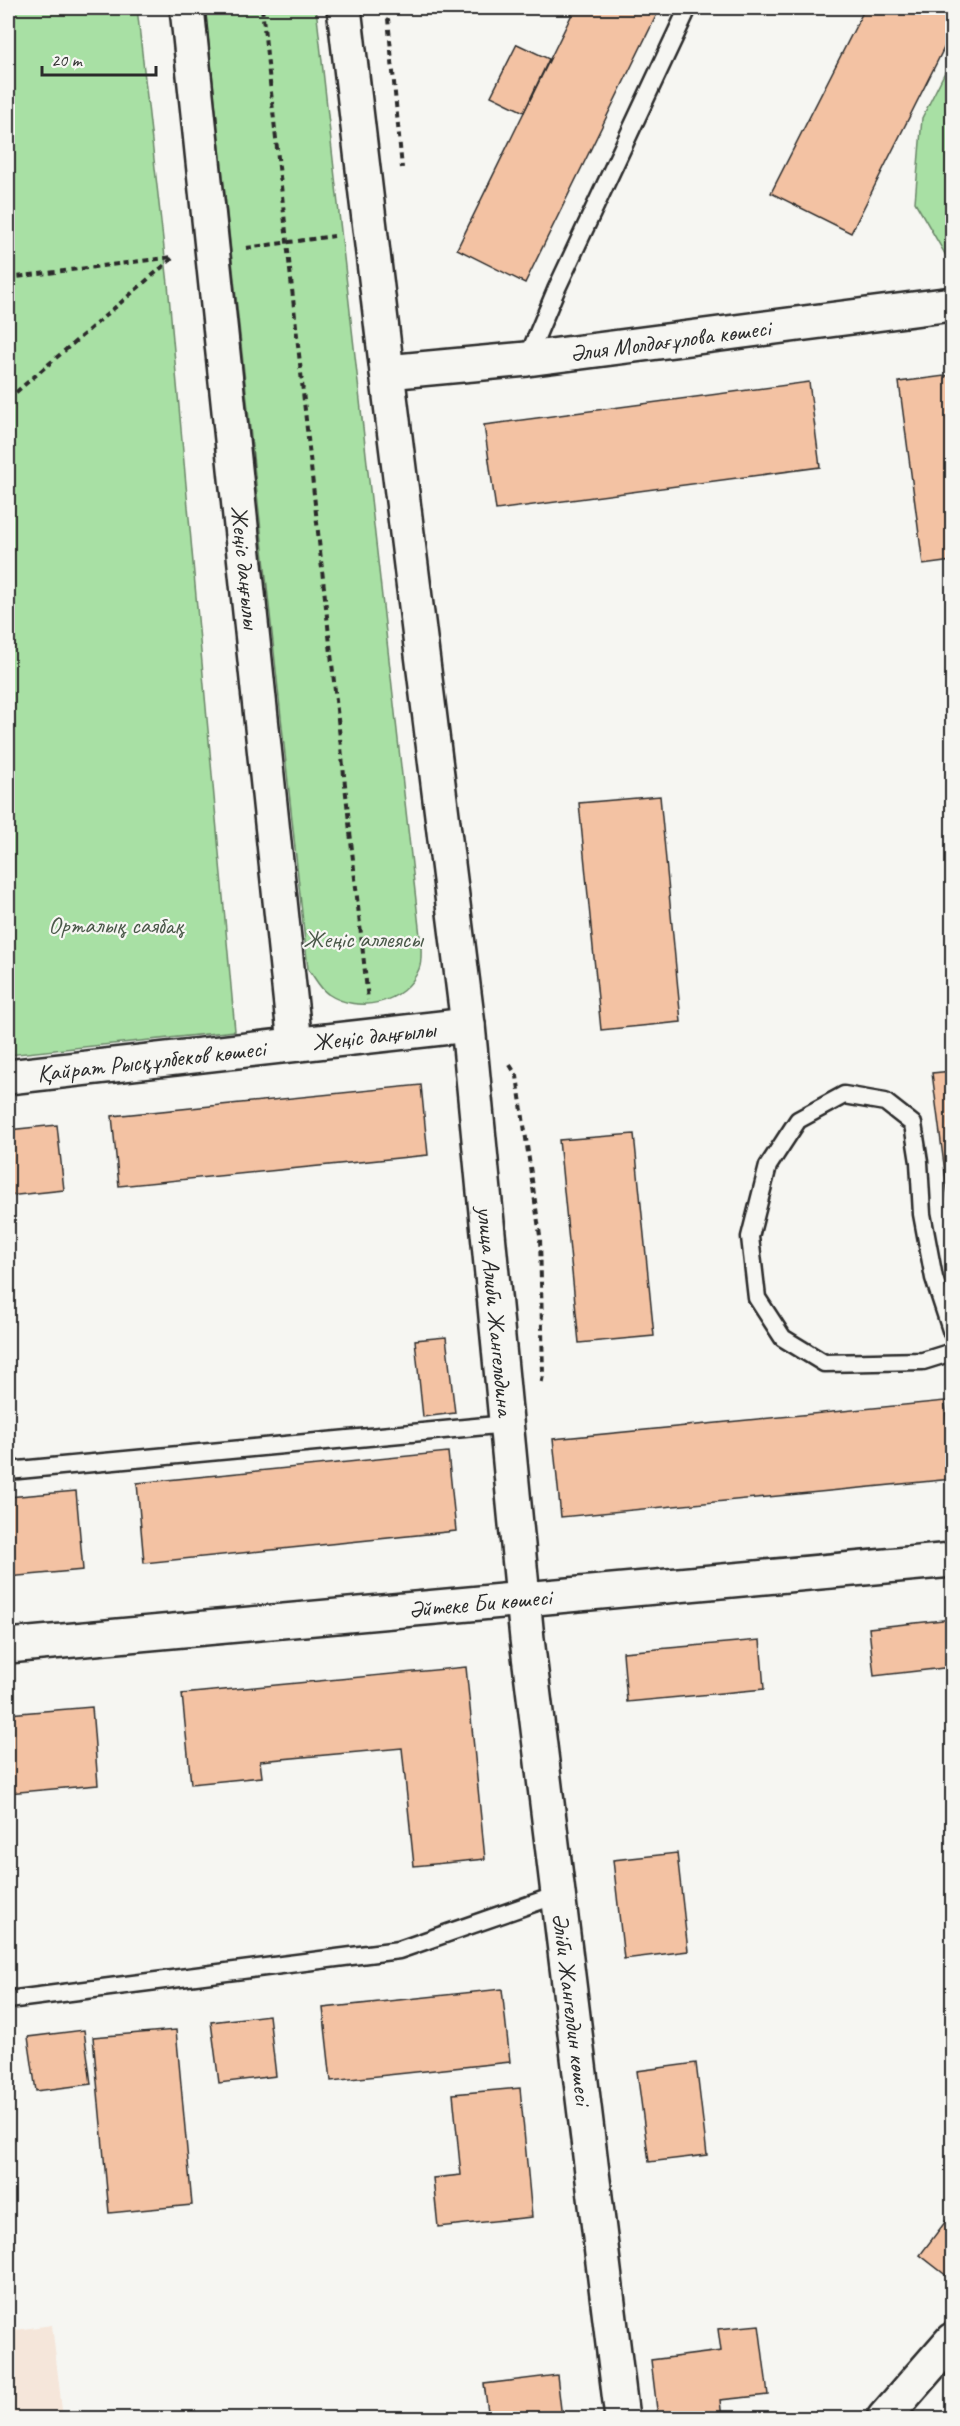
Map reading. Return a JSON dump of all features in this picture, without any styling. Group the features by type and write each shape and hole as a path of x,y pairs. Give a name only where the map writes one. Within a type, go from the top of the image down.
{"main road":[{"name":"Жеңіс даңғылы","path":"187,8 295,1044 468,1025 344,8"},
{"name":"Әлия Молдағұлова көшесі","path":"387,372 527,359 952,304"},
{"name":"улица Алиби Жангельдина","path":"468,1025 523,1599"},
{"name":"Қайрат Рысқұлбеков көшесі","path":"8,1077 295,1044"},
{"name":"Әйтеке Би көшесі","path":"8,1646 952,1560"},
{"name":"Әліби Жангелдин көшесі","path":"523,1599 622,2418"},
{"path":"884,2418 952,2340"}],"lane":[{"path":"527,359 556,290 688,8"},
{"path":"952,1333 932,1268 922,1214 919,1162 913,1124 885,1102 844,1095 798,1120 768,1166 750,1237 757,1298 783,1338 824,1363 923,1361 952,1352"},
{"path":"8,1471 507,1424"},
{"path":"8,2000 399,1950 557,1895"}],"path":[{"path":"262,8 372,1036"},
{"path":"242,249 336,235"},
{"path":"8,278 184,256"},
{"path":"8,399 174,257"}],"shaded area":[{"path":"52,2325 63,2418 8,2418 8,2331"}],"green space":[{"name":"Орталық саябақ","path":"8,8 137,8 168,284 235,1031 8,1055"},
{"name":"Жеңіс аллеясы","path":"205,8 316,8 421,945 420,966 412,981 392,998 380,1002 366,1004 340,1000 325,992 308,969"},
{"path":"952,58 952,266 915,202 922,118"}],"building":[{"path":"575,8 660,8 525,283 457,249"},
{"path":"865,8 952,8 952,32 851,233 771,193"},
{"path":"517,44 549,59 524,112 491,96"},
{"path":"952,375 952,561 923,565 899,382"},
{"path":"809,382 820,467 496,510 484,425"},
{"path":"660,796 681,1022 601,1030 579,803"},
{"path":"952,1071 952,1226 932,1073"},
{"path":"421,1085 428,1155 119,1186 112,1116"},
{"path":"57,1125 64,1190 8,1196 8,1130"},
{"path":"634,1134 654,1336 579,1343 559,1140"},
{"path":"446,1337 455,1413 423,1417 415,1340"},
{"path":"945,1401 952,1479 561,1517 553,1439"},
{"path":"448,1452 456,1531 144,1563 137,1483"},
{"path":"76,1491 83,1570 8,1577 8,1497"},
{"path":"952,1619 952,1667 874,1676 869,1628"},
{"path":"760,1640 764,1689 627,1702 623,1652"},
{"path":"466,1667 485,1859 414,1866 402,1748 260,1761 262,1777 191,1784 182,1694"},
{"path":"92,1707 98,1785 8,1793 8,1714"},
{"path":"677,1853 688,1951 624,1959 613,1860"},
{"path":"502,1989 510,2062 331,2081 323,2008"},
{"path":"269,2015 276,2076 219,2083 211,2022"},
{"path":"84,2030 91,2084 36,2091 28,2037"},
{"path":"176,2030 192,2205 109,2213 93,2037"},
{"path":"696,2063 707,2155 649,2162 637,2071"},
{"path":"520,2088 532,2217 438,2227 433,2178 461,2175 453,2094"},
{"path":"952,2213 952,2280 920,2255"},
{"path":"759,2325 768,2395 720,2400 722,2418 658,2418 651,2360 721,2351 718,2329"},
{"path":"557,2375 562,2418 489,2418 484,2384"}]}
